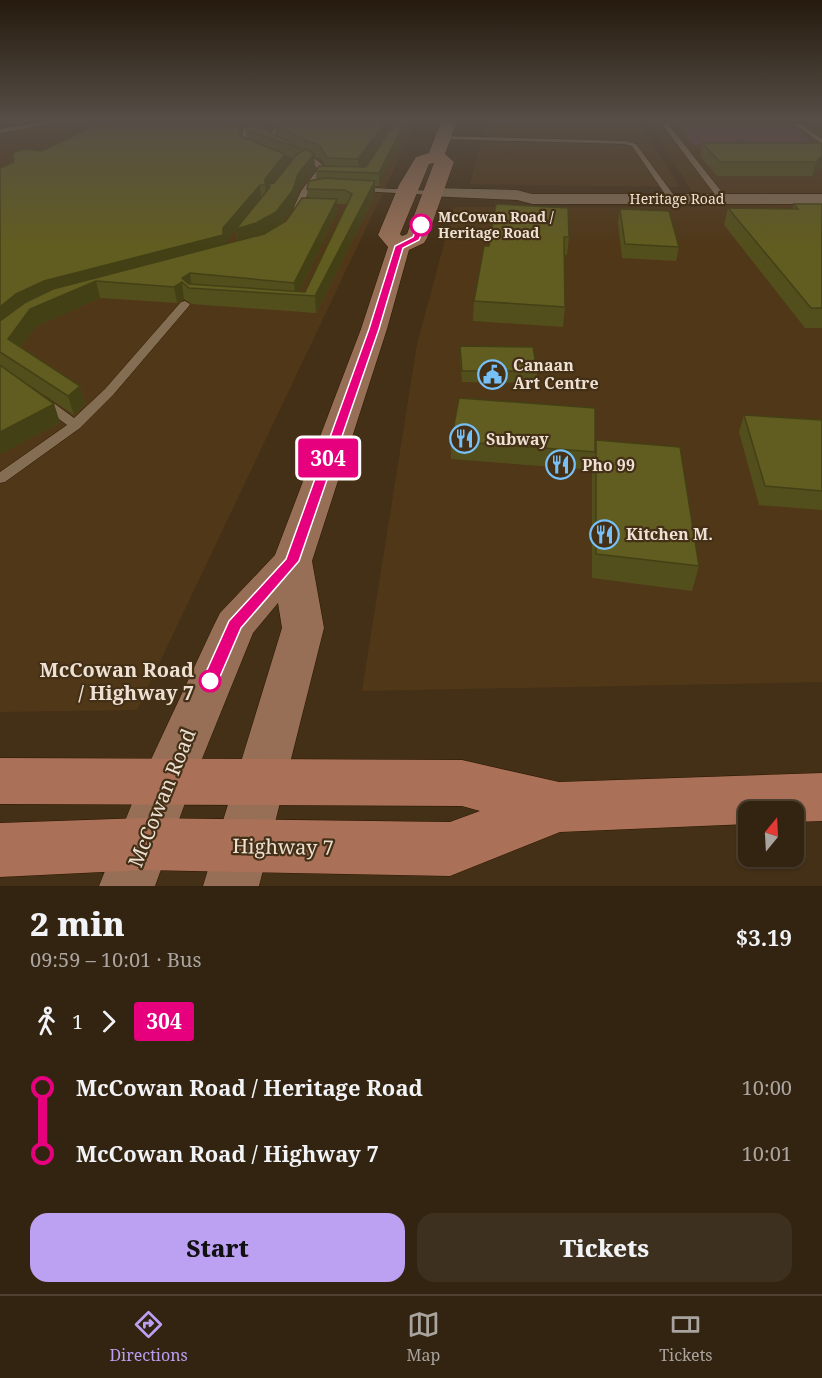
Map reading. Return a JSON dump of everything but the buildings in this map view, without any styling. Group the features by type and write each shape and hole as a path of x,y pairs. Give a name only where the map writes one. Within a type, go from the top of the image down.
{"main road":[{"name":"McCowan Road","path":"399,246 389,235 421,162"},
{"name":"McCowan Road","path":"135,865 167,781 235,625 292,561 374,329 399,246 416,238 445,162"},
{"name":"McCowan Road","path":"237,866 303,628 292,561"},
{"name":"Highway 7","path":"0,781 462,783 559,807 822,797"},
{"name":"Highway 7","path":"0,850 135,865 237,866 450,849 559,807"}],"street":[{"name":"Heritage Road","path":"405,196 524,202 532,199 822,199"}],"lane":[{"path":"289,224 311,191 322,166 315,162"},
{"path":"646,162 672,198"},
{"path":"694,162 722,198"},
{"path":"317,175 328,175"},
{"path":"350,193 405,196"},
{"path":"300,207 312,208"},
{"path":"0,479 47,448 75,425 109,392 185,304"},
{"path":"35,395 75,425"}],"shaded area":[{"path":"0,162 397,162 137,710 0,712"},
{"path":"475,162 664,162 680,187 470,184"},
{"path":"673,162 822,162 822,682 362,691 417,344 454,207 702,207"}],"bus line":[{"name":"304","path":"210,681 235,625 292,561 374,329 399,246 416,238 421,225"}],"place":[{"name":"McCowan Road / Heritage Road","path":"421,225"},
{"name":"Canaan Art Centre","path":"492,374"},
{"name":"Subway","path":"465,439"},
{"name":"Pho 99","path":"561,465"},
{"name":"Kitchen M.","path":"605,534"},
{"name":"McCowan Road / Highway 7","path":"210,681"}]}
